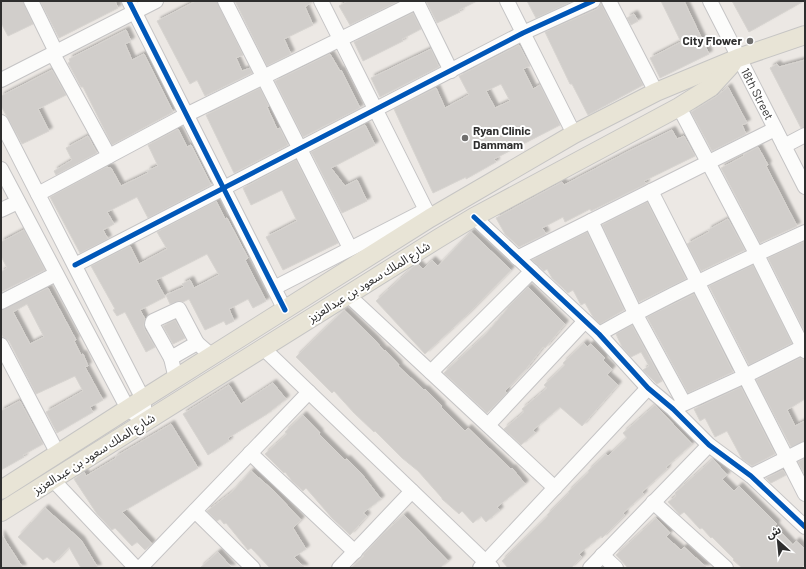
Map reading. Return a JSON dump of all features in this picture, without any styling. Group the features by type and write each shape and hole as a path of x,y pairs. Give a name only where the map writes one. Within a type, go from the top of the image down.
{"main road":[{"name":"شارع الملك سعود بن عبدالعزيز","path":"1,490 285,310 428,214 574,134 656,92 738,58 805,35"},
{"name":"شارع الملك سعود بن عبدالعزيز","path":"1,512 474,217 679,107 710,87 738,58"}],"street":[{"path":"31,1 54,53 110,156"},
{"path":"1,80 54,53 131,6 156,1"},
{"path":"225,1 350,248"},
{"path":"274,288 350,248 428,214 321,1"},
{"path":"38,194 186,115 418,1 451,71"},
{"path":"507,1 574,134"},
{"path":"75,265 523,33 593,1"},
{"path":"609,1 656,92"},
{"name":"18th Street","path":"710,1 805,188"},
{"path":"131,6 285,310"},
{"path":"679,107 757,254 804,348 679,406"},
{"path":"1,122 144,399 146,422"},
{"path":"518,258 775,129"},
{"path":"784,146 805,135"},
{"path":"1,169 128,409 146,422"},
{"path":"651,191 805,494"},
{"path":"1,210 18,202"},
{"path":"474,217 599,334 648,388 679,406"},
{"path":"591,221 679,406 709,445 751,476 805,527"},
{"path":"599,334 635,313 697,282 805,232"},
{"path":"431,372 532,271"},
{"path":"1,302 56,274"},
{"path":"348,295 555,488"},
{"path":"176,379 171,358 152,324 153,321 179,309 197,343 212,356"},
{"path":"488,425 585,321"},
{"path":"171,358 197,343"},
{"path":"1,345 58,454"},
{"path":"263,348 412,491 486,566 555,488 648,388"},
{"path":"53,480 133,567 195,511 309,392"},
{"path":"590,568 709,445"},
{"path":"751,476 805,449"},
{"path":"250,454 355,552"},
{"path":"339,568 412,491"},
{"path":"653,502 726,568"},
{"path":"195,511 253,568"},
{"path":"602,555 616,568"}],"building":[{"path":"1,1 23,1 33,24 8,36 1,23"},
{"path":"40,1 115,1 118,8 59,38"},
{"path":"196,1 217,1 243,55 236,58 242,71 250,68 252,73 205,96 197,80 190,84 157,21"},
{"path":"235,1 313,1 305,7 313,25 284,39 291,54 267,66"},
{"path":"348,1 399,1 350,25 339,6"},
{"path":"426,1 477,1 459,10 460,12 437,23"},
{"path":"527,1 573,1 536,18"},
{"path":"661,1 684,1 709,54 660,78 650,58 681,42"},
{"path":"732,1 804,1 749,32"},
{"path":"601,4 643,85 588,115 572,84 570,84 545,32 597,9"},
{"path":"413,13 421,29 402,39 403,41 363,61 354,42"},
{"path":"634,14 638,21 631,25 627,18"},
{"path":"126,30 131,41 125,44 132,60 144,54 173,112 112,145 83,87 81,87 68,63 70,62 69,59"},
{"path":"519,45 530,66 523,69 533,89 540,85 560,125 494,159 496,162 466,179 466,177 433,193 394,109 436,88 445,108 469,95 459,76","holes":["501,84 510,101 495,108 486,91"]},
{"path":"431,49 439,67 380,97 371,78"},
{"path":"330,54 340,71 341,70 360,108 303,137 275,81"},
{"path":"805,60 805,127 801,128 770,68 777,64 779,67"},
{"path":"52,70 66,95 38,109 49,131 22,144 1,106 1,96"},
{"path":"728,87 747,123 742,125 746,134 712,151 691,112 717,96"},
{"path":"260,88 269,106 267,107 277,129 280,128 288,145 234,173 206,115"},
{"path":"365,125 375,145 331,168 345,186 357,180 367,201 342,213 311,152"},
{"path":"178,129 187,147 191,145 211,185 148,218 137,197 107,212 114,224 103,230 108,239 80,253 50,197 106,167 111,168 121,186 148,173 147,171 158,166 148,145"},
{"path":"672,130 677,139 684,136 695,156 644,181 646,184 591,211 590,209 565,222 563,217 542,228 546,234 519,247 505,234 496,218 562,182 564,185"},
{"path":"88,136 97,153 56,175 54,171 72,160 66,148"},
{"path":"758,147 768,165 766,166 797,226 760,243 721,168"},
{"path":"296,160 338,243 283,270 266,237 297,221 282,190 251,205 243,188"},
{"path":"216,201 225,219 227,218 248,258 245,260 266,301 253,308 248,299 229,309 234,321 226,325 224,321 205,330 189,299 183,302 179,301 170,304 166,295 184,287 182,284 190,280 194,288 219,275 207,254 156,280 165,297 140,310 145,319 144,328 155,347 146,352 125,312 117,316 113,310 115,309 91,266 130,246 139,264 167,249 157,232"},
{"path":"647,202 686,279 639,302 602,225"},
{"path":"728,219 745,250 701,271 687,244 709,232 708,230"},
{"path":"24,230 45,270 1,292 1,272 7,268 1,256 1,242"},
{"path":"471,232 511,270 468,314 425,354 376,301 418,264 423,269 432,260 438,266"},
{"path":"587,232 624,310 600,324 593,317 585,303 581,305 573,290 568,293 552,278 547,269 544,271 532,260"},
{"path":"805,241 805,332 768,258"},
{"path":"753,265 792,343 749,365 709,286"},
{"path":"528,287 565,324 505,391 507,393 487,413 444,373 486,334 507,308"},
{"path":"48,288 76,340 74,341 81,355 83,354 88,366 85,367 103,400 90,407 93,412 57,433 46,412 83,391 75,376 36,394 9,341 3,337 1,333 1,310","holes":["27,304 44,337 30,344 13,312"]},
{"path":"694,294 733,372 688,393 647,317"},
{"path":"344,310 375,340 384,351 385,350 399,365 398,366 442,406 441,407 465,431 468,428 511,469 512,468 525,484 497,507 500,510 486,522 481,516 473,523 462,511 459,514 442,499 418,471 354,413 334,391 332,393 296,357"},
{"path":"175,320 185,338 173,344 163,326"},
{"path":"632,325 662,381 657,384 643,370 649,366 641,352 631,357 622,347 616,334"},
{"path":"584,343 587,347 591,344 605,358 603,360 612,369 607,375 618,385 582,426 560,407 533,430 535,433 521,445 504,429 524,412 522,409 547,388 544,385 565,365 563,363"},
{"path":"800,358 805,360 805,399 787,410 795,426 805,421 805,441 791,447 756,380"},
{"path":"273,383 286,399 267,414 228,438 229,441 208,455 183,414 229,385 241,404"},
{"path":"741,387 775,454 752,466 742,459 727,431 715,437 705,418 700,421 694,409"},
{"path":"20,401 43,444 1,470 1,411"},
{"path":"655,405 692,444 666,467 667,469 642,492 644,494 623,513 625,515 602,538 601,536 579,554 582,557 571,568 508,568 502,561 548,516 547,515 569,493 568,492 589,472 588,471 606,454 608,456 627,438 623,433"},
{"path":"303,415 320,433 319,434 345,460 347,459 361,473 381,499 363,513 367,516 350,535 332,518 306,488 303,491 265,454 287,434 285,432"},
{"path":"171,424 198,468 122,512 152,544 145,550 137,542 132,546 115,528 112,530 97,514 74,479 84,472 86,476"},
{"path":"805,458 805,475 798,462"},
{"path":"713,459 727,475 722,479 734,491 739,486 777,524 775,526 793,545 796,541 805,549 805,564 801,568 742,568 702,528 700,529 684,512 680,515 668,502 676,496 675,493"},
{"path":"783,470 786,475 771,483 766,478"},
{"path":"251,471 274,491 301,520 293,528 306,549 294,557 305,568 270,568 251,548 248,550 226,523 224,524 220,519 217,521 207,511 232,492"},
{"path":"45,508 81,540 98,568 81,568 69,547 54,563 47,557 43,560 18,537"},
{"path":"404,515 448,561 440,568 351,568 364,556 363,555 382,535"},
{"path":"656,518 670,533 666,537 681,550 684,547 707,568 628,568 616,555"},
{"path":"1,534 23,568 1,568"},
{"path":"218,552 232,568 200,568"}],"cycle path":[{"path":"129,1 285,310"},
{"path":"75,265 523,33 593,1"},
{"path":"474,217 599,334 648,388 673,409 709,445 751,476 805,527"}],"place":[{"name":"City Flower","path":"750,41"},
{"name":"Ryan Clinic Dammam","path":"465,138"}]}
